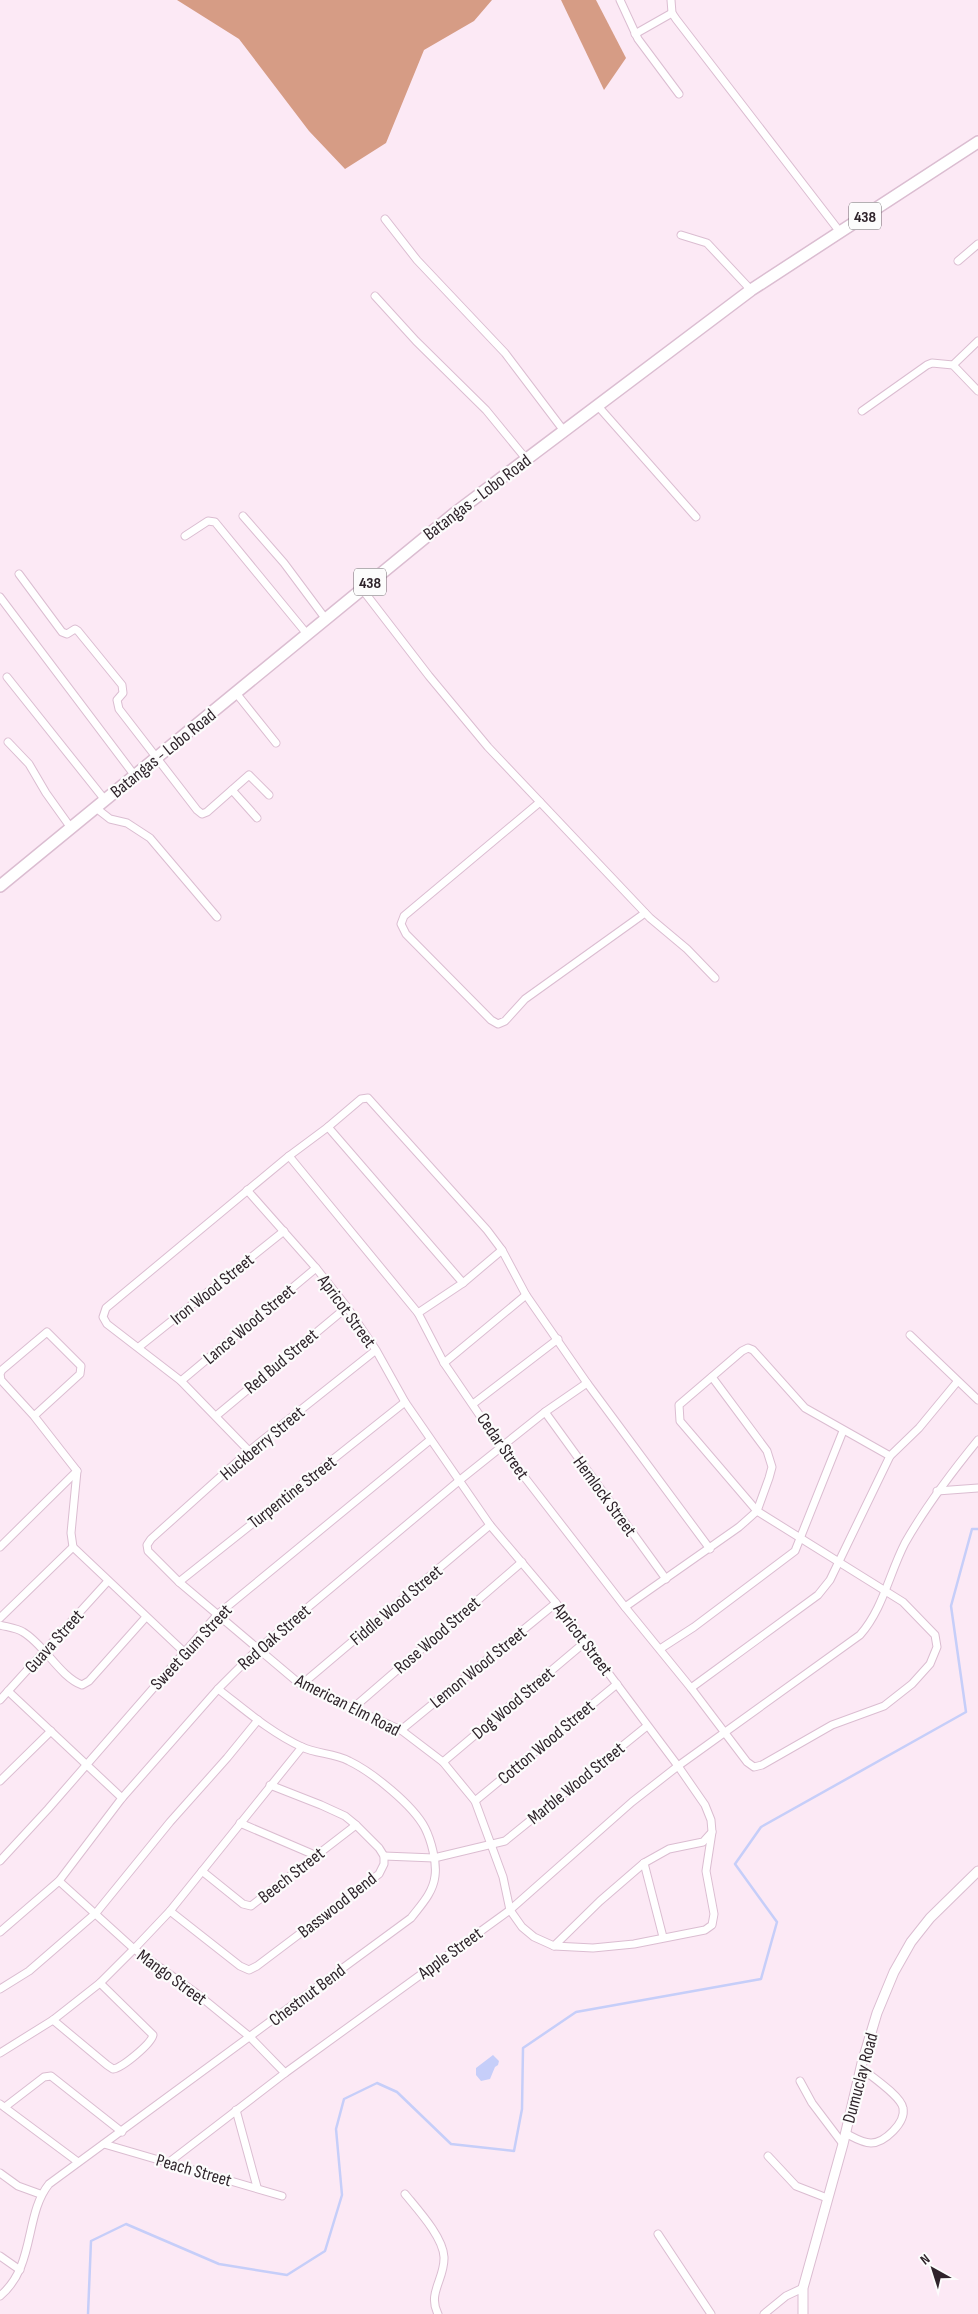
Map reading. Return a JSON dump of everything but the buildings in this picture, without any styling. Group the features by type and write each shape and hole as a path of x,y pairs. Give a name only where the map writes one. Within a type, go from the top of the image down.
{"main road":[{"name":"Batangas - Lobo Road","path":"0,886 454,513 751,290 978,142"}],"street":[{"path":"620,0 635,34 679,94"},
{"path":"671,0 672,13 745,111 840,232"},
{"path":"635,34 672,13"},
{"path":"385,219 416,260 505,353 564,431"},
{"path":"681,235 707,243 751,290"},
{"path":"958,261 978,244"},
{"path":"375,296 416,341 486,410 527,460"},
{"path":"953,365 978,341"},
{"path":"862,412 927,365 932,364 953,365 977,389"},
{"path":"597,405 696,517"},
{"path":"242,516 284,563 325,618"},
{"path":"185,536 208,521 215,522 307,634"},
{"path":"19,574 62,632 67,634 75,630 78,631 122,685 123,693 117,700 119,709 158,757 197,810 202,814 207,812 249,775 269,795"},
{"path":"362,589 429,676 488,747 645,913 714,978"},
{"path":"0,597 135,776"},
{"path":"7,677 106,800"},
{"path":"236,693 276,744"},
{"path":"8,742 29,764 50,800 71,828"},
{"path":"232,790 258,818"},
{"path":"540,802 404,916 401,924 406,934 491,1020 498,1024 505,1022 525,999 645,913"},
{"path":"96,808 110,819 127,823 150,838 217,917"},
{"path":"249,1452 181,1380 107,1324 103,1317 106,1308 288,1156 362,1099 368,1098 487,1230 502,1250 526,1295 587,1383 710,1549"},
{"path":"328,1127 463,1283"},
{"name":"Cedar Street","path":"288,1156 418,1313 444,1363 502,1448 747,1762 754,1768 832,1725 884,1706 912,1684 930,1664 937,1647 935,1635 909,1608 884,1591"},
{"name":"Apricot Street","path":"246,1190 316,1268 346,1306 376,1350 405,1402 490,1525 556,1603 646,1726 678,1766 705,1805 711,1820 712,1832"},
{"name":"Iron Wood Street","path":"139,1347 284,1231"},
{"path":"418,1313 463,1283 502,1250"},
{"name":"Lance Wood Street","path":"181,1380 316,1268"},
{"path":"444,1363 526,1295"},
{"name":"Red Bud Street","path":"216,1416 346,1306"},
{"path":"34,1416 81,1371 81,1366 47,1332 2,1370 0,1374 2,1380 34,1416 77,1471 71,1533 74,1547 108,1582 183,1651"},
{"path":"910,1335 978,1400"},
{"path":"473,1404 558,1339"},
{"path":"884,1591 757,1511 680,1420 679,1406 742,1350 748,1348 753,1350 805,1408 890,1456"},
{"name":"Huckberry Street","path":"151,1539 249,1452 376,1350"},
{"path":"625,1607 710,1549 757,1511 772,1467 767,1451 712,1377"},
{"path":"691,1688 818,1595 830,1580 840,1562 890,1456 919,1428 957,1382"},
{"name":"Red Oak Street","path":"0,1932 59,1881 122,1798 218,1689 257,1650 544,1412 587,1383"},
{"name":"Turpentine Street","path":"179,1582 405,1402"},
{"name":"Hemlock Street","path":"544,1412 666,1579"},
{"path":"660,1649 694,1627 794,1551 843,1430"},
{"name":"Sweet Gum Street","path":"0,1861 48,1809 217,1614 430,1440"},
{"name":"Apple Street","path":"168,2163 285,2073 510,1910 632,1802 724,1732 860,1635 871,1623 879,1609 884,1591 905,1544 937,1491 978,1440"},
{"path":"0,1546 77,1471"},
{"path":"937,1491 978,1488"},
{"name":"Fiddle Wood Street","path":"301,1685 490,1525"},
{"name":"American Elm Road","path":"151,1539 147,1545 148,1550 179,1582 257,1650 301,1685 401,1730 443,1762 475,1801 492,1844"},
{"path":"0,1618 74,1547"},
{"name":"Rose Wood Street","path":"352,1708 522,1562"},
{"name":"Guava Street","path":"0,1700 108,1582"},
{"name":"Lemon Wood Street","path":"401,1730 556,1603"},
{"path":"0,1625 22,1631 46,1651 74,1682 82,1685 89,1681 146,1617"},
{"name":"Dog Wood Street","path":"443,1762 584,1643"},
{"name":"Cotton Wood Street","path":"475,1801 617,1684"},
{"name":"Chestnut Bend","path":"40,2194 49,2184 78,2162 122,2132 411,1918 428,1896 435,1876 434,1858 424,1828 408,1806 366,1770 348,1760 302,1747 258,1720 218,1689"},
{"path":"8,1691 122,1798"},
{"path":"0,1989 29,1971 96,1914 170,1822 258,1720"},
{"name":"Marble Wood Street","path":"492,1844 505,1841 646,1726"},
{"path":"0,1782 51,1731"},
{"path":"0,2053 54,2020 100,1983 134,1949 170,1912 302,1747"},
{"name":"Basswood Bend","path":"170,1912 240,1966 253,1969 379,1874 384,1864 384,1856 372,1840 345,1816 270,1785"},
{"path":"240,1823 317,1856"},
{"name":"Beech Street","path":"202,1871 243,1904 251,1906 356,1825"},
{"path":"384,1856 434,1858 492,1844 503,1877 510,1910 522,1927 534,1937 554,1946 593,1948 634,1944 705,1930 712,1925 714,1914 706,1870 712,1832"},
{"path":"554,1946 600,1901 644,1863 669,1849 703,1842 712,1832"},
{"path":"644,1863 663,1937"},
{"name":"Dumuclay Road","path":"803,2314 803,2288 846,2133 861,2068 881,2004 894,1972 910,1942 930,1918 978,1871"},
{"name":"Mango Street","path":"59,1881 134,1949 196,1993 250,2037 285,2073"},
{"path":"54,2020 113,2069 120,2067 150,2042 153,2035 100,1983"},
{"path":"846,2133 862,2142 876,2143 891,2132 903,2115 902,2106 894,2096 861,2068"},
{"path":"78,2162 3,2106 44,2077 51,2076 122,2132"},
{"path":"800,2080 812,2103 843,2144"},
{"path":"236,2110 257,2187"},
{"name":"Peach Street","path":"104,2144 257,2187 282,2196"},
{"path":"768,2156 796,2186 827,2198"},
{"path":"0,2173 18,2186 40,2194 31,2236 20,2270 0,2296"},
{"path":"405,2194 429,2225 442,2249 444,2264 433,2299 438,2314"},
{"path":"658,2234 711,2314"},
{"path":"0,2256 20,2270"},
{"path":"764,2314 786,2296 803,2288"}],"shaded area":[{"path":"177,0 492,0 474,21 424,50 386,143 345,169 309,131 239,39"},
{"path":"561,0 596,0 626,58 604,90"}],"water":[{"path":"493,2055 499,2061 498,2065 495,2067 490,2079 481,2081 476,2075 476,2068"}],"waterway":[{"path":"88,2314 91,2241 126,2224 219,2264 287,2275 325,2251 342,2195 336,2129 344,2099 377,2083 397,2092 451,2144 514,2151 522,2109 523,2048 576,2012 761,1979 777,1922 735,1864 761,1827 966,1712 951,1606 972,1529 978,1529"}]}
